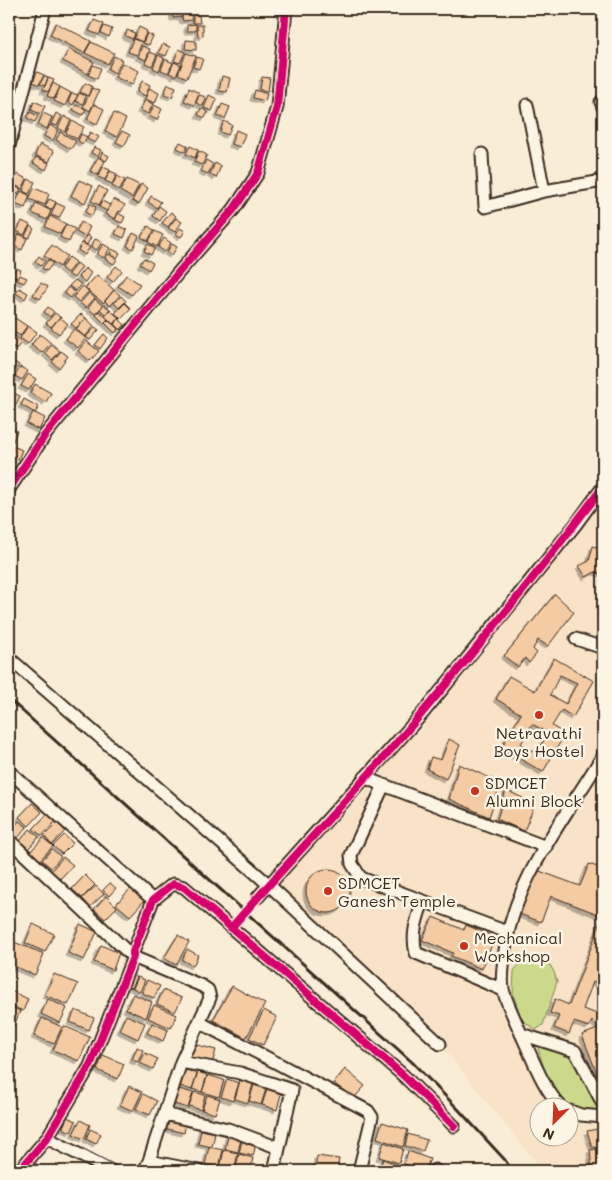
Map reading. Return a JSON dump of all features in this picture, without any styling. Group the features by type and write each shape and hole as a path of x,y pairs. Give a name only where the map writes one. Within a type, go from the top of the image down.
{"street":[{"path":"9,146 45,9"},
{"path":"9,489 45,434 234,209 258,172 277,107 286,9"},
{"path":"527,105 544,191"},
{"path":"482,154 485,207 544,191 603,181"},
{"path":"258,897 422,713 576,524 603,487"},
{"path":"576,639 603,648"},
{"path":"9,658 268,884 440,1044"},
{"path":"552,1098 503,990 502,977 507,932 527,877 603,754"},
{"path":"9,772 154,900"},
{"path":"365,777 384,786 546,847"},
{"path":"384,786 351,855 352,864 361,878 507,932"},
{"path":"9,840 133,958 208,990 210,998 180,1062 147,1166 199,1171"},
{"path":"19,1171 47,1138 90,1066 154,900 173,884 184,887 404,1076 454,1126"},
{"path":"423,901 415,925 413,943 416,953 503,990"},
{"path":"199,1022 368,1111 372,1117 359,1171"},
{"path":"522,1034 574,1051 603,1104"},
{"path":"180,1062 240,1073 292,1090 274,1171"},
{"path":"164,1114 228,1129 279,1148"},
{"path":"580,1115 603,1117"},
{"path":"47,1138 111,1171"}],"shaded area":[{"path":"603,497 603,1171 543,1171 440,1044 276,883 369,779 422,728"}],"green space":[{"path":"528,960 550,965 557,982 543,1025 536,1030 522,1020 513,994 514,971 521,962"},
{"path":"537,1044 583,1063 598,1099 598,1112 580,1109 580,1098 561,1098 549,1080"}],"building":[{"path":"172,9 180,9 182,17 173,18"},
{"path":"190,11 192,20 183,21 181,12"},
{"path":"193,15 199,15 200,23 193,23"},
{"path":"94,20 104,24 99,35 89,31"},
{"path":"56,23 91,41 84,53 50,35"},
{"path":"196,24 196,31 187,31 187,25"},
{"path":"197,25 203,25 203,36 198,37"},
{"path":"104,26 112,29 109,37 101,33"},
{"path":"139,27 147,31 142,42 134,38"},
{"path":"127,30 135,33 133,39 125,36"},
{"path":"147,33 153,36 149,45 143,43"},
{"path":"133,39 142,42 137,55 128,52"},
{"path":"186,40 196,41 196,50 185,49"},
{"path":"91,42 114,53 108,64 85,53"},
{"path":"163,44 170,47 166,56 158,53"},
{"path":"142,46 150,49 146,60 138,57"},
{"path":"69,49 94,62 88,74 63,61"},
{"path":"179,49 185,52 180,63 174,61"},
{"path":"150,52 157,55 152,66 145,63"},
{"path":"186,53 196,56 187,78 178,74"},
{"path":"158,55 164,58 159,71 153,68"},
{"path":"114,56 122,60 115,73 108,69"},
{"path":"197,57 203,59 199,69 193,67"},
{"path":"165,59 173,63 168,73 161,70"},
{"path":"174,62 181,65 176,76 169,73"},
{"path":"122,63 139,71 132,85 115,77"},
{"path":"93,65 101,68 97,79 88,75"},
{"path":"37,72 44,75 39,85 33,82"},
{"path":"44,76 48,78 45,86 40,84"},
{"path":"222,76 230,78 227,92 219,91"},
{"path":"262,77 270,78 268,91 260,90"},
{"path":"48,78 54,80 48,92 43,90"},
{"path":"142,81 150,85 146,96 137,92"},
{"path":"53,83 60,87 54,99 47,96"},
{"path":"85,83 92,86 88,96 80,92"},
{"path":"168,84 176,87 172,97 164,94"},
{"path":"60,87 71,93 65,106 54,101"},
{"path":"92,88 99,91 90,111 83,107"},
{"path":"149,88 159,93 155,103 145,99"},
{"path":"189,88 199,93 194,105 184,101"},
{"path":"255,90 267,94 265,101 253,98"},
{"path":"72,93 78,95 73,105 68,102"},
{"path":"79,93 86,96 83,104 75,101"},
{"path":"199,95 206,97 203,106 196,103"},
{"path":"209,95 217,99 212,111 204,108"},
{"path":"145,100 153,104 148,114 140,110"},
{"path":"34,101 45,106 41,114 31,110"},
{"path":"94,104 104,109 97,124 87,119"},
{"path":"222,104 230,107 225,119 217,116"},
{"path":"76,105 86,109 83,115 73,110"},
{"path":"154,105 162,109 157,120 149,116"},
{"path":"201,108 208,112 205,118 198,115"},
{"path":"30,112 38,116 35,122 27,118"},
{"path":"43,113 52,117 47,129 38,125"},
{"path":"56,113 62,116 57,126 51,124"},
{"path":"114,113 126,119 117,137 105,131"},
{"path":"64,116 71,120 65,132 58,128"},
{"path":"72,121 84,127 77,139 66,133"},
{"path":"224,121 232,125 228,135 220,132"},
{"path":"50,125 58,130 53,141 44,136"},
{"path":"236,130 245,134 240,147 231,144"},
{"path":"122,131 130,135 124,146 116,142"},
{"path":"60,132 76,141 71,149 56,140"},
{"path":"90,132 99,137 95,143 87,139"},
{"path":"81,134 87,137 83,144 78,141"},
{"path":"180,142 188,146 185,152 177,148"},
{"path":"40,144 54,151 49,162 35,155"},
{"path":"190,146 198,150 195,158 186,154"},
{"path":"94,147 101,150 98,156 91,153"},
{"path":"199,151 207,155 202,165 194,162"},
{"path":"102,152 109,156 106,161 100,158"},
{"path":"36,157 49,163 46,170 33,163"},
{"path":"98,157 105,161 98,175 90,171"},
{"path":"206,160 213,164 208,174 201,171"},
{"path":"215,163 221,166 216,178 210,174"},
{"path":"103,167 110,170 105,180 98,177"},
{"path":"110,171 117,174 112,184 105,181"},
{"path":"17,174 27,179 22,189 13,184"},
{"path":"117,176 125,180 119,190 112,186"},
{"path":"28,179 35,182 29,194 23,191"},
{"path":"127,179 139,185 132,198 120,191"},
{"path":"79,180 93,186 85,203 71,196"},
{"path":"141,184 148,188 139,204 132,201"},
{"path":"11,185 21,189 18,194 9,190"},
{"path":"99,186 107,191 99,205 91,201"},
{"path":"34,188 49,194 45,205 29,199"},
{"path":"21,191 30,196 25,208 15,204"},
{"path":"151,196 161,202 157,208 148,202"},
{"path":"49,199 56,202 52,210 45,207"},
{"path":"114,199 125,205 115,219 105,214"},
{"path":"102,201 110,205 107,211 99,207"},
{"path":"36,203 51,211 47,220 32,213"},
{"path":"56,203 65,207 59,218 51,215"},
{"path":"90,204 96,207 92,216 85,212"},
{"path":"159,206 166,211 160,221 153,216"},
{"path":"171,212 176,216 168,227 162,223"},
{"path":"118,213 125,217 122,223 115,220"},
{"path":"50,216 66,224 60,234 45,227"},
{"path":"176,218 182,222 175,232 168,228"},
{"path":"22,221 30,225 24,235 17,231"},
{"path":"81,222 90,227 85,237 76,232"},
{"path":"66,224 75,229 69,242 60,237"},
{"path":"30,226 34,229 29,238 25,236"},
{"path":"119,226 127,230 124,238 115,234"},
{"path":"148,226 154,230 148,241 141,237"},
{"path":"180,228 185,231 181,237 176,234"},
{"path":"155,231 163,235 157,247 148,242"},
{"path":"133,233 139,236 133,249 127,246"},
{"path":"19,234 27,238 22,250 14,246"},
{"path":"87,235 91,237 87,245 83,242"},
{"path":"164,238 171,243 165,252 158,247"},
{"path":"95,239 102,242 97,250 91,247"},
{"path":"82,243 90,247 85,255 78,250"},
{"path":"103,244 110,248 104,258 97,254"},
{"path":"148,244 155,248 151,255 144,251"},
{"path":"172,244 177,247 172,255 167,252"},
{"path":"52,245 67,256 60,267 44,256"},
{"path":"112,249 120,253 117,258 110,253"},
{"path":"108,254 117,259 114,264 105,259"},
{"path":"39,256 45,261 41,266 35,261"},
{"path":"69,257 76,262 67,273 61,268"},
{"path":"144,258 153,263 149,270 140,264"},
{"path":"48,260 53,263 47,271 42,268"},
{"path":"77,263 82,267 74,278 68,274"},
{"path":"116,266 122,271 113,282 107,277"},
{"path":"16,268 21,270 18,278 12,275"},
{"path":"85,268 91,273 85,282 78,277"},
{"path":"20,275 27,278 24,283 17,280"},
{"path":"97,275 114,290 103,303 85,288"},
{"path":"126,275 140,284 132,295 118,286"},
{"path":"75,280 81,284 76,291 69,286"},
{"path":"41,283 48,287 40,299 33,295"},
{"path":"83,286 89,291 79,302 73,297"},
{"path":"68,287 75,292 71,298 64,293"},
{"path":"19,288 28,293 25,299 16,293"},
{"path":"114,290 120,295 110,306 105,301"},
{"path":"89,293 95,298 86,308 80,303"},
{"path":"121,296 126,301 119,308 114,303"},
{"path":"95,299 103,306 95,314 88,308"},
{"path":"125,303 131,309 121,319 115,313"},
{"path":"104,305 110,309 105,314 100,309"},
{"path":"48,307 54,312 50,317 44,312"},
{"path":"110,310 119,318 113,324 105,316"},
{"path":"99,311 108,319 104,323 96,315"},
{"path":"55,313 60,317 51,327 46,323"},
{"path":"81,314 86,318 76,328 71,324"},
{"path":"60,317 68,324 59,334 51,328"},
{"path":"15,318 27,326 20,336 9,328"},
{"path":"86,318 94,326 85,337 76,329"},
{"path":"119,319 125,325 120,330 114,324"},
{"path":"108,320 118,329 115,333 105,323"},
{"path":"28,326 37,332 28,344 20,338"},
{"path":"95,327 99,330 90,340 86,337"},
{"path":"74,329 86,338 78,348 66,339"},
{"path":"40,334 51,343 42,353 31,345"},
{"path":"104,334 108,338 100,349 95,345"},
{"path":"15,336 22,342 16,349 9,343"},
{"path":"86,341 99,351 90,361 78,351"},
{"path":"52,344 60,351 52,360 45,353"},
{"path":"61,351 68,356 59,368 52,362"},
{"path":"13,361 19,365 16,370 10,366"},
{"path":"20,367 28,371 22,380 15,376"},
{"path":"28,374 36,379 29,390 21,386"},
{"path":"35,384 51,393 46,402 30,393"},
{"path":"9,391 20,396 16,405 9,401"},
{"path":"24,399 39,407 35,413 21,405"},
{"path":"33,412 45,418 39,430 27,424"},
{"path":"9,427 17,431 11,446 9,445"},
{"path":"13,446 22,450 18,460 9,456"},
{"path":"593,546 603,549 603,574 595,572 586,577 579,566 589,561"},
{"path":"555,594 574,612 548,646 538,640 533,649 537,653 529,663 525,658 518,667 504,656"},
{"name":"Netravathi Boys Hostel","path":"554,658 594,681 573,717 562,710 552,726 565,734 543,772 501,748 521,714 496,699 509,676 535,691","holes":["560,675 577,683 566,704 550,695","532,724 548,733 537,753 521,744"]},
{"path":"449,739 460,745 446,779 427,769 431,757 441,760"},
{"name":"SDMCET Alumni Block","path":"459,764 501,783 489,817 449,799"},
{"path":"506,790 535,804 524,831 497,819"},
{"path":"32,803 42,812 29,826 19,817"},
{"path":"48,813 56,821 42,836 33,829"},
{"path":"19,821 27,827 17,839 9,833"},
{"path":"57,823 65,831 52,845 44,836"},
{"path":"30,829 39,837 28,849 19,842"},
{"path":"64,835 73,843 62,854 53,846"},
{"path":"43,838 53,846 40,860 30,852"},
{"path":"52,849 61,857 51,868 42,860"},
{"path":"63,857 73,865 60,879 51,871"},
{"path":"589,864 603,869 603,881 597,897 603,900 603,916 551,896 541,922 517,913 534,869 580,886"},
{"name":"SDMCET Ganesh Temple","path":"324,869 332,869 344,875 350,891 344,907 332,913 324,913 312,907 306,895 306,887 312,875"},
{"path":"85,875 95,885 82,898 72,889"},
{"path":"110,883 116,888 109,896 103,890"},
{"path":"96,886 104,894 90,907 82,898"},
{"path":"131,888 144,901 130,916 116,904"},
{"path":"106,896 117,907 105,919 94,909"},
{"path":"603,916 603,986 593,982 583,1009 603,1016 603,1089 582,1035 600,1028 592,1021 589,1027 574,1022 569,1034 554,1028 559,1016 550,1013 555,999 569,1005"},
{"name":"Mechanical Workshop","path":"433,917 464,930 466,925 495,937 482,969 451,956 453,953 422,940"},
{"path":"33,924 54,934 45,952 25,943"},
{"path":"80,924 97,932 84,960 68,953"},
{"path":"178,935 189,942 176,965 164,958"},
{"path":"14,942 44,954 35,975 9,964 9,954"},
{"path":"101,945 119,953 113,970 94,962"},
{"path":"187,949 198,955 193,966 182,960"},
{"path":"54,974 78,984 68,1005 45,995"},
{"path":"131,975 137,977 132,988 126,986"},
{"path":"138,977 145,980 140,992 133,988"},
{"path":"147,980 160,986 154,998 142,993"},
{"path":"232,986 265,1004 246,1038 213,1020"},
{"path":"9,990 28,999 23,1011 9,1005"},
{"path":"163,990 182,998 175,1012 157,1004"},
{"path":"133,994 152,1002 146,1018 126,1009"},
{"path":"48,999 67,1008 60,1023 41,1014"},
{"path":"154,1005 177,1015 171,1028 148,1018"},
{"path":"9,1006 20,1011 14,1026 9,1024"},
{"path":"75,1010 94,1018 89,1030 70,1022"},
{"path":"264,1010 277,1017 263,1045 249,1038"},
{"path":"126,1015 145,1023 138,1039 119,1030"},
{"path":"42,1018 62,1027 54,1044 34,1036"},
{"path":"152,1023 168,1030 163,1041 147,1033"},
{"path":"64,1026 90,1037 79,1061 53,1050"},
{"path":"194,1044 216,1050 212,1064 190,1058"},
{"path":"137,1047 143,1050 138,1062 132,1060"},
{"path":"145,1053 158,1059 153,1069 140,1063"},
{"path":"103,1055 124,1064 118,1079 97,1070"},
{"path":"345,1069 365,1086 353,1099 334,1083"},
{"path":"185,1070 197,1073 192,1090 180,1086"},
{"path":"198,1072 207,1075 202,1092 192,1089"},
{"path":"208,1075 224,1080 219,1097 202,1092"},
{"path":"227,1079 239,1083 233,1101 221,1097"},
{"path":"240,1080 253,1084 248,1103 235,1099"},
{"path":"254,1085 266,1089 261,1105 249,1101"},
{"path":"129,1086 142,1092 133,1111 120,1105"},
{"path":"179,1089 193,1093 188,1108 174,1104"},
{"path":"267,1089 281,1094 277,1110 262,1105"},
{"path":"194,1092 205,1095 201,1110 189,1106"},
{"path":"143,1094 157,1101 150,1115 136,1109"},
{"path":"207,1095 220,1099 215,1114 202,1110"},
{"path":"67,1117 76,1121 71,1132 63,1128"},
{"path":"165,1118 186,1122 184,1133 163,1128"},
{"path":"80,1120 90,1125 84,1139 73,1134"},
{"path":"382,1122 408,1130 403,1147 377,1138"},
{"path":"202,1126 216,1129 212,1147 198,1144"},
{"path":"603,1128 603,1148 592,1147 587,1131"},
{"path":"90,1129 101,1134 96,1144 86,1139"},
{"path":"229,1132 242,1135 238,1152 225,1149"},
{"path":"408,1134 427,1140 423,1151 405,1146"},
{"path":"243,1136 257,1140 253,1156 239,1153"},
{"path":"384,1142 403,1149 399,1163 379,1157"},
{"path":"209,1147 223,1150 219,1167 205,1164"},
{"path":"603,1148 603,1171 592,1170 590,1150"},
{"path":"224,1150 238,1153 234,1171 220,1168"},
{"path":"408,1151 430,1159 425,1171 404,1164"},
{"path":"239,1154 253,1158 250,1171 235,1170"},
{"path":"317,1156 339,1159 337,1171 315,1170"},
{"path":"383,1159 403,1167 401,1171 378,1171"},
{"path":"34,1162 44,1169 43,1171 27,1171"},
{"path":"406,1165 423,1171 404,1171"}],"tunnel":[{"path":"231,928 258,897"}],"railway":[{"path":"9,699 412,1062 505,1160 512,1171"}],"cycle path":[{"path":"9,489 45,435 178,273 234,209 258,173 277,107 286,9"},
{"path":"231,928 423,712 514,601 603,487"},
{"path":"19,1171 47,1138 90,1066 133,957 133,952 153,900 173,884 184,887 404,1076 454,1126"}],"place":[{"name":"Netravathi Boys Hostel","path":"539,715"},
{"name":"SDMCET Alumni Block","path":"475,791"},
{"name":"SDMCET Ganesh Temple","path":"328,891"},
{"name":"Mechanical Workshop","path":"464,946"}]}
